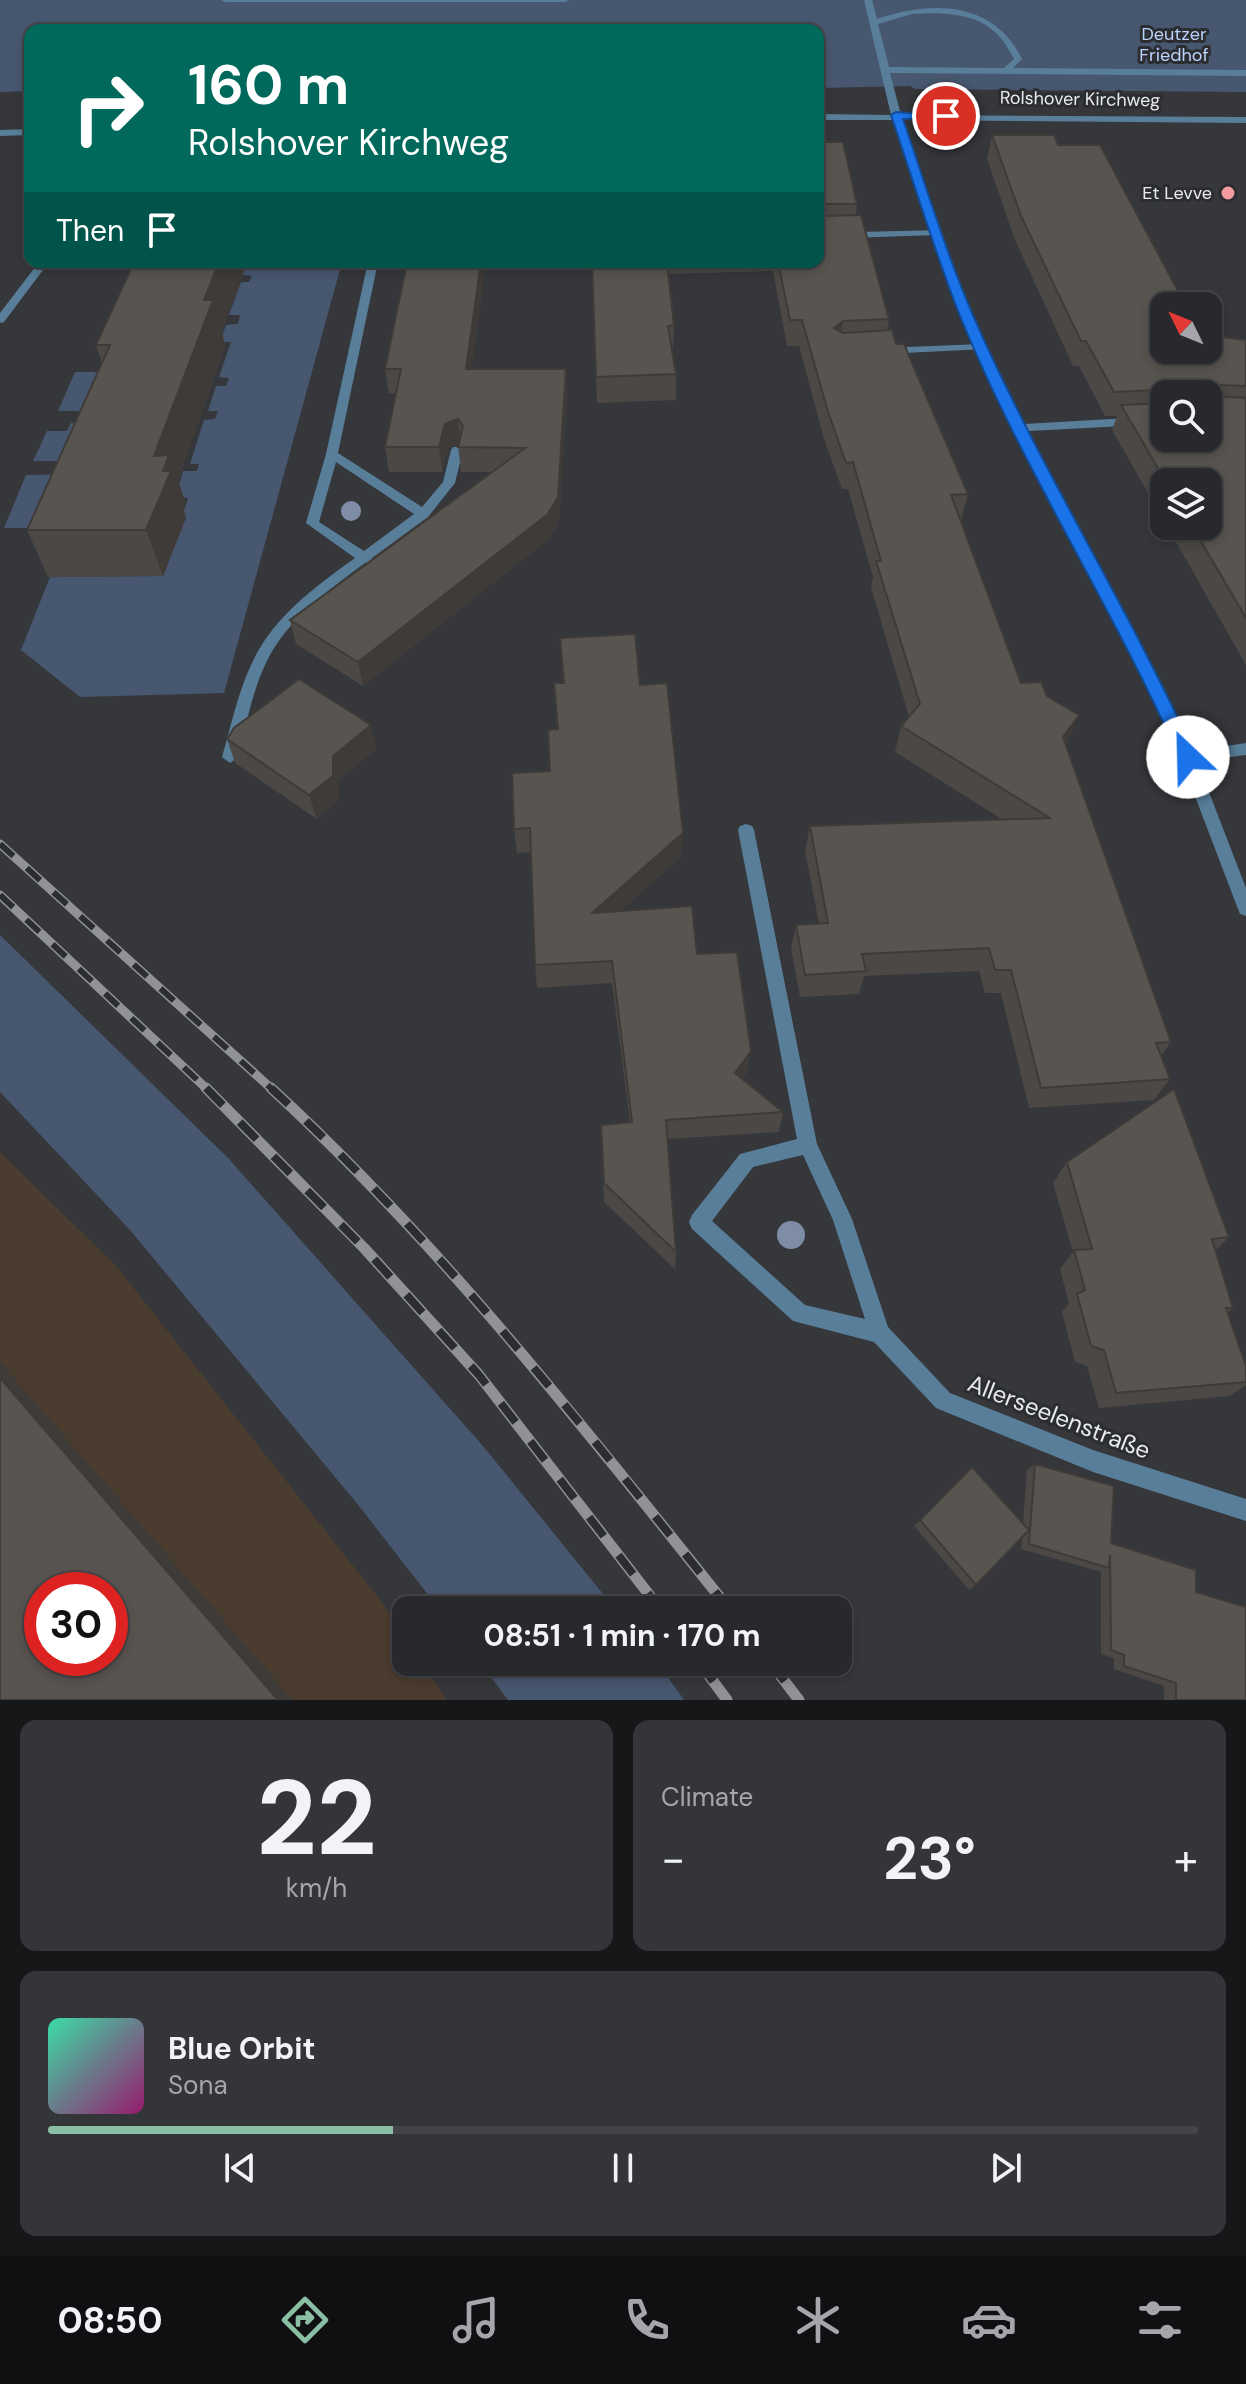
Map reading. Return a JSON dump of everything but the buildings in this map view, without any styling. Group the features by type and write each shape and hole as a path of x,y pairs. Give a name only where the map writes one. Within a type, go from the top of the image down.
{"street":[{"path":"225,0 565,0"},
{"path":"868,0 896,115 981,347 1020,428 1157,688 1188,757 1246,909"},
{"path":"873,23 928,12 982,19 997,26 1013,44 1018,59 1006,71"},
{"path":"883,70 1246,73"},
{"name":"Rolshover Kirchweg","path":"824,117 1246,120"},
{"path":"0,133 24,132"},
{"path":"824,236 937,232"},
{"path":"0,320 39,268"},
{"path":"366,559 312,523 332,454 372,268"},
{"path":"870,351 981,347"},
{"path":"1020,428 1150,421"},
{"path":"230,757 257,666 274,637 298,610 423,514 449,483 457,450"},
{"path":"332,454 423,514"},
{"path":"1188,757 1246,749"},
{"name":"Allerseelenstraße","path":"746,830 808,1145 842,1219 880,1333 943,1401 1093,1461 1246,1510"},
{"path":"808,1145 747,1160 699,1222 800,1314 880,1333"}],"shaded area":[{"path":"0,1152 117,1267 392,1615 392,1676 432,1676 447,1700 0,1700"}],"green space":[{"name":"Deutzer Friedhof","path":"0,0 1246,0 1246,92 915,89 910,86 824,88 824,24 24,24 24,91 0,92"},
{"path":"245,268 340,268 224,693 80,697 21,650 50,577 163,576 188,498 175,497 183,471 197,471 199,464 190,464 204,420 215,419 218,411 208,411 216,386 226,386 229,378 219,377 231,342 220,342 226,325 238,324 240,315 229,315 241,282 249,282 252,276 242,275"},
{"path":"75,372 119,372 116,411 58,411"},
{"path":"71,423 111,423 96,461 33,461 47,431 67,431"},
{"path":"90,474 70,528 4,528 26,475"},
{"path":"0,935 228,1158 483,1446 605,1596 429,1596 359,1506 130,1230 0,1092"},
{"path":"490,1676 667,1676 684,1700 508,1700"}],"railway":[{"path":"0,844 273,1090"},
{"path":"0,895 208,1090"},
{"path":"271,1088 334,1148 453,1274 566,1407 719,1596"},
{"path":"208,1090 365,1249 479,1375 650,1596"},
{"path":"709,1676 727,1700"},
{"path":"781,1676 799,1700"}],"place":[{"name":"Et Levve","path":"1228,193"}],"route":[{"path":"946,116 896,115 965,311 1020,428 1157,688 1188,757"}]}
